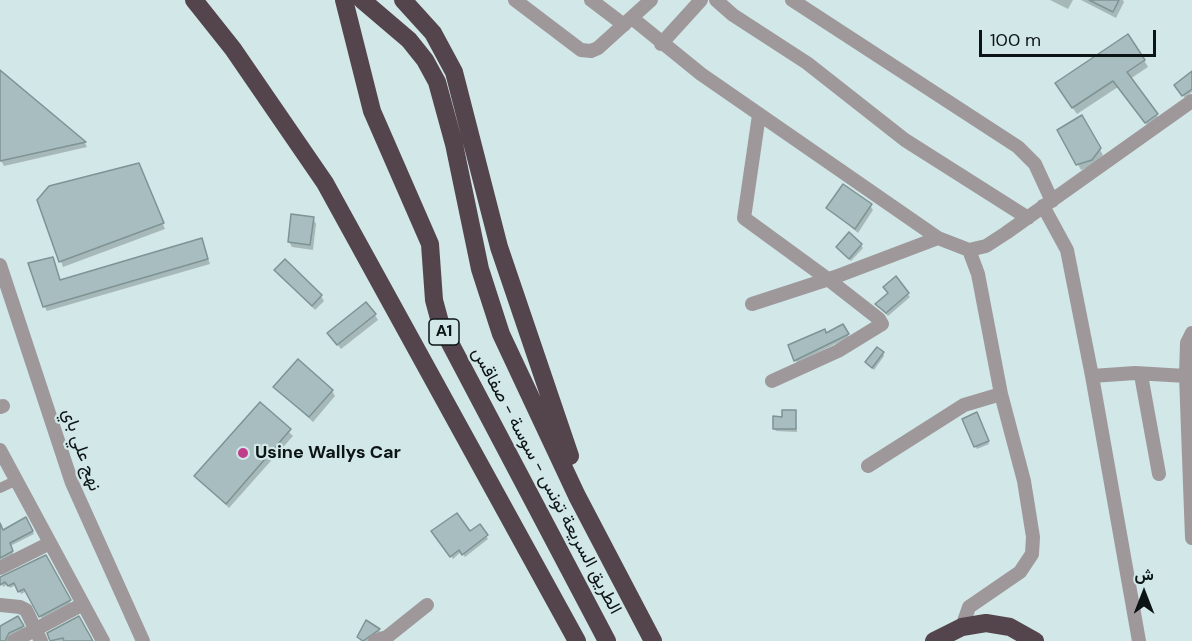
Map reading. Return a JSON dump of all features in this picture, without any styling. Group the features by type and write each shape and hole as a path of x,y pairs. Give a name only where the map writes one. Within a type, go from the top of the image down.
{"highway":[{"path":"194,0 233,49 325,183 410,332 567,632 577,641"},
{"name":"الطريق السريعة تونس - سوسة - صفاقس","path":"344,0 372,111 430,244 434,300 441,326 608,641"},
{"path":"362,0 409,40 432,71 446,106 480,269 492,308 512,359 577,496"},
{"name":"الطريق السريعة تونس - سوسة - صفاقس","path":"403,0 423,20 441,46 460,86 477,171 499,247 572,463 577,496 653,641"},
{"path":"934,641 962,627 998,624 1022,631 1035,641"}],"street":[{"path":"515,0 581,50 591,51 598,48 651,0"},
{"path":"591,0 661,44 759,115 938,238 969,250 986,246 1028,218 1192,101"},
{"path":"661,44 701,0"},
{"path":"716,0 733,15 807,63 905,140 1028,218"},
{"path":"792,0 1018,147 1035,164 1047,204 1067,250 1139,641"},
{"path":"759,115 744,218 829,280 879,319 882,324 838,351 772,381"},
{"path":"752,304 829,280 938,238"},
{"path":"962,627 969,607 1020,572 1032,554 1033,537 1024,481 1001,394 980,282 969,250"},
{"name":"نهج علي باي","path":"0,265 72,483 143,641"},
{"path":"1192,333 1187,343 1186,376 1189,399 1192,538"},
{"path":"1141,375 1159,474"},
{"path":"1092,376 1186,376"},
{"path":"868,466 964,405 1001,394"},
{"path":"0,450 103,641"},
{"path":"0,488 17,480"},
{"path":"0,568 50,543"},
{"path":"0,604 26,610 39,635"},
{"path":"14,641 39,635 83,604"},
{"path":"375,641 387,637 427,605"}],"building":[{"path":"1089,0 1119,0 1113,12"},
{"path":"1128,34 1145,60 1127,72 1158,114 1145,123 1113,81 1072,108 1055,83"},
{"path":"0,70 86,142 0,161"},
{"path":"1192,71 1192,89 1182,96 1174,85"},
{"path":"1082,115 1101,148 1092,160 1076,165 1057,130"},
{"path":"139,163 164,223 59,262 37,200 49,186"},
{"path":"843,184 872,204 855,229 826,208"},
{"path":"291,214 314,217 310,245 288,242"},
{"path":"849,232 862,244 849,259 836,247"},
{"path":"202,238 208,259 43,307 28,263 53,257 60,280"},
{"path":"285,259 322,295 312,306 274,270"},
{"path":"896,276 909,293 886,313 875,304 888,293 883,287"},
{"path":"366,302 376,314 337,345 327,333"},
{"path":"843,324 849,334 794,361 788,345 825,329 826,333"},
{"path":"877,347 884,352 872,368 865,362"},
{"name":"Usine Wallys Car","path":"298,359 333,390 309,417 273,387"},
{"name":"Usine Wallys Car","path":"260,402 291,429 226,504 194,476"},
{"path":"782,410 796,410 796,429 773,429 773,416 782,417"},
{"path":"977,412 989,441 974,447 962,419"},
{"path":"457,513 470,531 480,524 488,535 462,555 459,550 450,557 431,531"},
{"path":"26,517 33,531 10,543 13,551 0,558 0,523 3,530"},
{"path":"46,555 71,600 39,617 24,589 18,592 14,583 8,586 5,582 0,585 0,577"},
{"path":"18,616 24,626 9,633 5,641 0,641 0,626"},
{"path":"79,616 93,641 64,641 63,638 50,641 47,633"},
{"path":"366,620 380,629 363,641 357,637"}],"place":[{"name":"Usine Wallys Car","path":"243,453"}]}
